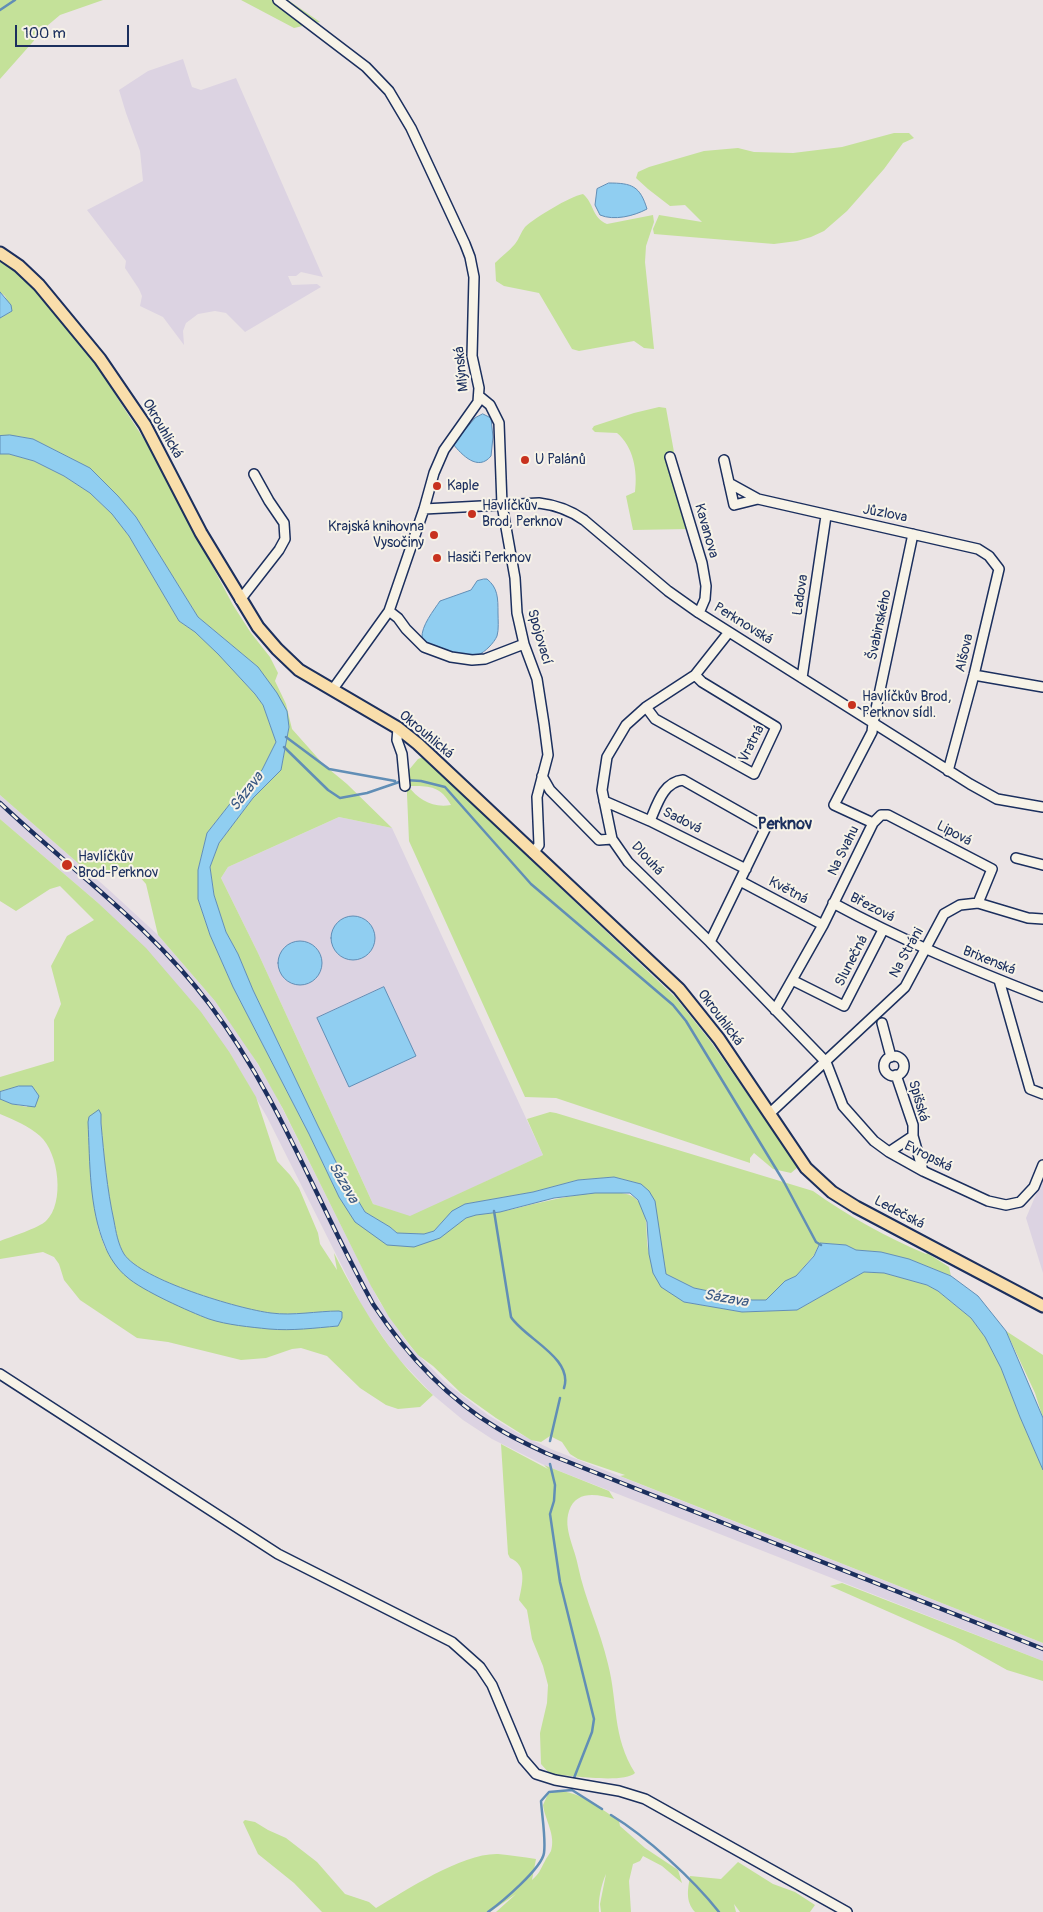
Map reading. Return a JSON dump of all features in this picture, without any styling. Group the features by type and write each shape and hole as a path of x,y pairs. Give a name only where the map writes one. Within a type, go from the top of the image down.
{"main road":[{"name":"Okrouhlická","path":"0,253 19,266 39,285 100,359 145,425 201,533 240,600 258,627 277,649 299,670 398,728 418,744 679,989 719,1038 769,1114"},
{"name":"Ledečská","path":"769,1114 806,1168 832,1192 856,1207 1043,1306"}],"street":[{"name":"Mlýnská","path":"278,0 366,67 389,91 400,108 470,257 474,277 472,356 479,396 474,409 444,450 434,473 424,509 389,611 333,689"},
{"name":"Spojovací","path":"479,396 490,405 499,423 502,505 515,578 517,613 524,644 537,679 548,755 537,797 539,844 533,853"},
{"name":"Kavanova","path":"670,457 702,563 706,586 705,599 699,613"},
{"name":"Jůzlova","path":"724,460 734,505 758,499"},
{"path":"240,600 279,550 285,539 284,523 268,501 254,474"},
{"name":"Jůzlova","path":"729,483 758,499 826,516 978,549 989,556 998,569"},
{"name":"Perknovská","path":"424,509 547,504 573,512 668,591 699,613 948,771 997,799 1043,807"},
{"name":"Ladova","path":"802,678 826,516"},
{"name":"Švabinského","path":"872,723 914,534"},
{"name":"Alšova","path":"948,771 974,675 998,569"},
{"path":"389,611 398,618 424,648 451,657 472,660 485,659 524,644"},
{"name":"Dlouhá","path":"729,632 695,675 646,707 626,725 607,757 602,779 612,839 628,862 710,942 826,1062"},
{"name":"Vratná","path":"646,707 655,719 754,774 776,727 702,682 695,675"},
{"path":"974,675 1043,686"},
{"name":"Na Svahu","path":"775,1010 822,925 873,824 834,805 872,732 872,723"},
{"path":"398,728 397,740 402,754 405,786"},
{"path":"542,776 550,790 600,840 612,839"},
{"path":"650,820 666,788 675,780 687,781 766,827 710,942"},
{"name":"Sadová","path":"604,800 650,820 746,869"},
{"name":"Lipová","path":"873,824 880,815 888,815 992,869 978,903"},
{"path":"1016,858 1043,866"},
{"name":"Květná","path":"740,881 822,925"},
{"name":"Březová","path":"833,903 883,930 926,949"},
{"name":"Na Stráni","path":"769,1114 905,987 944,914 960,905 978,903 1028,918 1043,919"},
{"name":"Slunečná","path":"792,980 844,1006 883,930"},
{"name":"Brixenská","path":"926,949 999,980 1043,995"},
{"path":"999,980 1030,1089 1043,1094"},
{"name":"Spišská","path":"882,1023 891,1057"},
{"name":"Spišská","path":"891,1057 897,1057 903,1062 903,1070 896,1075 890,1074 884,1067 886,1061 891,1057"},
{"name":"Evropská","path":"826,1062 843,1106 874,1141 889,1152 923,1171 988,1200 1006,1205 1020,1202 1034,1187 1043,1166"},
{"name":"Spišská","path":"896,1075 913,1125 913,1136 923,1171"},
{"name":"Spišská","path":"889,1152 913,1136"},
{"path":"0,1374 278,1554 452,1642 480,1667 492,1685 523,1759 536,1774 555,1780 619,1790 645,1799 847,1912"}],"shaded area":[{"path":"183,59 192,87 201,90 236,78 323,277 301,272 296,276 288,276 292,285 317,284 321,287 245,332 226,313 215,311 198,314 186,323 183,331 184,345 163,317 140,306 142,296 125,268 126,261 87,210 143,181 140,151 119,90 148,71"},
{"path":"0,795 158,935 215,1001 245,1043 272,1088 379,1301 409,1345 445,1382 488,1415 518,1433 551,1449 1043,1643 1043,1661 544,1465 492,1439 463,1420 433,1395 396,1356 364,1310 267,1117 230,1053 97,902 0,819"},
{"path":"339,817 392,828 543,1155 410,1217 373,1204 258,953 221,878 228,867"},
{"path":"1043,1178 1043,1273 1026,1218"}],"green space":[{"path":"0,0 103,0 60,15 47,26 0,79"},
{"path":"241,0 288,0 320,22 294,28"},
{"path":"894,133 909,133 914,138 903,143 884,169 847,211 824,231 797,241 774,244 654,234 653,229 659,215 702,222 685,205 670,206 636,178 638,172 649,167 704,151 738,148 754,152 793,153 842,147"},
{"path":"583,194 598,218 607,224 653,215 654,222 646,246 645,262 654,349 644,348 634,341 579,351 572,349 539,293 504,286 496,281 495,263 515,244 525,227 553,208"},
{"path":"0,261 15,271 34,289 95,363 149,447 233,605 251,633 270,657 278,673 275,681 286,704 292,729 324,765 347,784 392,828 339,817 228,867 221,878 258,953 373,1204 410,1216 543,1155 527,1119 550,1112 813,1191 868,1226 927,1253 949,1267 951,1276 909,1259 881,1252 856,1250 846,1245 820,1243 814,1255 796,1276 785,1281 766,1300 752,1300 694,1288 666,1274 659,1234 641,1184 614,1177 578,1180 533,1192 465,1204 446,1218 434,1231 424,1234 397,1233 365,1212 342,1174 253,990 238,954 226,932 214,895 210,867 219,843 253,798 281,770 289,727 258,667 198,617 136,517 90,468 33,439 17,436 0,436 0,318 12,311 5,296 0,292"},
{"path":"659,407 666,408 674,452 672,457 688,529 633,530 626,496 635,492 636,484 631,452 617,433 595,432 592,429 594,426"},
{"path":"0,454 9,454 34,461 64,476 90,493 112,514 129,536 179,621 195,632 219,654 263,705 276,742 262,770 233,800 207,833 198,870 198,899 210,935 233,987 309,1134 339,1197 387,1245 456,1225 473,1215 499,1212 549,1200 591,1193 610,1192 625,1194 636,1199 641,1205 645,1217 649,1253 659,1270 684,1302 742,1312 797,1310 864,1272 884,1273 927,1285 938,1291 971,1318 985,1337 1001,1368 1043,1470 1043,1643 620,1476 625,1475 578,1459 570,1454 562,1442 550,1436 541,1442 531,1440 461,1393 433,1366 418,1355 389,1317 371,1286 283,1109 258,1064 215,1001 158,935 146,884 139,876 126,871 94,877 0,795"},
{"path":"423,757 676,998 711,1042 798,1167 791,1173 773,1169 754,1153 750,1158 750,1163 556,1098 525,1097 409,841 407,794 408,771 418,759","holes":["408,786 427,787 438,790 447,798 451,805 444,806 426,802"]},
{"path":"0,819 97,902 146,948 201,1012 230,1053 256,1097 277,1161 299,1188 318,1233 320,1244 337,1270 334,1253 366,1311 389,1346 433,1395 420,1407 398,1409 386,1405 360,1388 327,1356 301,1348 292,1349 266,1358 241,1360 168,1342 137,1338 80,1300 64,1280 59,1264 54,1257 43,1252 0,1259 0,1241 42,1224 52,1213 56,1203 57,1178 52,1154 40,1136 31,1129 0,1114 0,1099 27,1107 32,1086 19,1086 0,1092 0,1077 54,1061 54,1020 61,1004 51,966 67,936 94,920 60,886 50,889 16,911 0,901","holes":["101,1114 116,1234 124,1254 134,1264 150,1274 192,1292 237,1306 271,1313 288,1314 339,1311 337,1326 270,1329 209,1319 162,1298 128,1278 105,1248 98,1228 92,1188"]},
{"path":"1006,1331 1043,1355 1043,1418 1035,1393"},
{"path":"501,1444 548,1469 544,1465 609,1491 614,1499 594,1495 582,1497 572,1504 567,1525 581,1579 608,1664 622,1746 635,1773 629,1776 608,1778 550,1774 541,1764 540,1733 547,1703 548,1685 543,1666 532,1639 527,1610 519,1600 522,1570 508,1554"},
{"path":"842,1583 1043,1661 1043,1681 1007,1670 955,1641 830,1586"},
{"path":"555,1791 564,1791 581,1797 619,1821 620,1826 645,1848 678,1870 682,1883 662,1866 643,1856 640,1861 633,1864 629,1881 631,1912 601,1912 600,1904 606,1874 600,1893 599,1912 496,1912 516,1894 490,1912 322,1912 294,1883 258,1854 243,1822 245,1820 255,1822 286,1838 317,1862 345,1894 369,1902 376,1908 435,1874 468,1859 484,1855 498,1854 536,1859 532,1880 551,1851 551,1833 543,1805 548,1794"},
{"path":"738,1862 773,1884 795,1892 815,1905 810,1912 740,1912 734,1904 736,1912 695,1912 688,1899 690,1876 721,1879"}],"water":[{"path":"609,183 634,187 641,195 647,209 624,217 611,218 600,215 595,205 597,189"},
{"path":"0,292 11,305 12,311 0,318"},
{"path":"483,414 491,418 493,437 491,456 486,461 476,462 466,457 453,444 475,418"},
{"name":"Sázava","path":"10,435 33,439 90,468 136,517 198,617 258,667 277,693 287,711 289,727 281,770 253,798 219,843 210,867 214,895 226,932 238,954 253,990 342,1174 365,1212 397,1233 424,1234 434,1231 452,1211 465,1204 533,1192 578,1180 614,1177 641,1184 649,1191 655,1201 666,1274 694,1288 752,1300 766,1300 785,1281 796,1276 814,1256 820,1243 846,1245 856,1250 881,1252 909,1259 951,1276 978,1296 1006,1331 1043,1418 1043,1470 1001,1368 985,1337 971,1318 938,1291 927,1285 884,1273 864,1272 797,1310 742,1312 684,1302 661,1287 653,1273 649,1254 647,1222 638,1200 630,1193 595,1193 554,1198 500,1212 476,1215 466,1218 440,1238 414,1247 387,1245 355,1222 339,1197 309,1134 233,987 210,935 198,899 198,870 207,833 233,800 262,770 276,742 263,705 218,654 195,632 179,621 129,536 112,514 90,493 64,476 34,461 9,454 0,454 0,436"},
{"path":"484,579 491,582 497,594 498,603 498,634 489,647 478,655 473,656 447,652 430,646 425,642 422,638 422,633 428,618 440,601 471,590 477,581"},
{"path":"357,916 369,922 374,929 374,947 369,954 362,959 349,960 341,957 334,950 331,934 334,926 341,919"},
{"path":"304,941 316,947 321,954 321,972 316,979 309,984 296,985 288,982 281,975 278,959 281,951 288,944"},
{"path":"384,987 416,1056 349,1087 317,1018"},
{"path":"19,1086 32,1086 39,1096 35,1107 12,1104 0,1099 0,1092"},
{"path":"99,1110 116,1234 124,1254 134,1264 150,1274 192,1292 237,1306 271,1313 288,1314 339,1311 342,1312 342,1318 338,1326 278,1330 239,1326 216,1321 154,1294 124,1274 114,1263 107,1250 100,1231 93,1201 88,1122 89,1117"}],"waterway":[{"path":"0,10 15,0"},
{"path":"286,737 329,769 395,781"},
{"path":"284,747 328,790 340,798 367,793 405,780 421,781 445,787 531,884 673,1005 686,1021 784,1182 816,1242 821,1245"},
{"path":"494,1211 511,1317 517,1325 546,1349 562,1367 565,1377 564,1388"},
{"path":"550,1441 560,1398"},
{"path":"550,1464 555,1485 554,1501 550,1514 560,1582 594,1719 592,1732 574,1778"},
{"path":"488,1912 529,1876 542,1859 545,1841 541,1801 549,1792 572,1790 602,1809"},
{"path":"611,1815 669,1859 719,1912"}],"railway":[{"path":"0,803 110,899 162,949 210,1005 235,1040 257,1076 373,1304 413,1357 460,1403 503,1432 548,1454 1043,1649"}],"place":[{"name":"U Palánů","path":"525,460"},
{"name":"Kaple","path":"437,486"},
{"name":"Havlíčkův Brod, Perknov","path":"472,514"},
{"name":"Krajská knihovna Vysočiny","path":"434,535"},
{"name":"Hasiči Perknov","path":"437,558"},
{"name":"Havlíčkův Brod, Perknov sídl.","path":"852,705"},
{"name":"Havlíčkův Brod-Perknov","path":"67,865"}],"district":[{"name":"Perknov","path":"785,825"}]}
